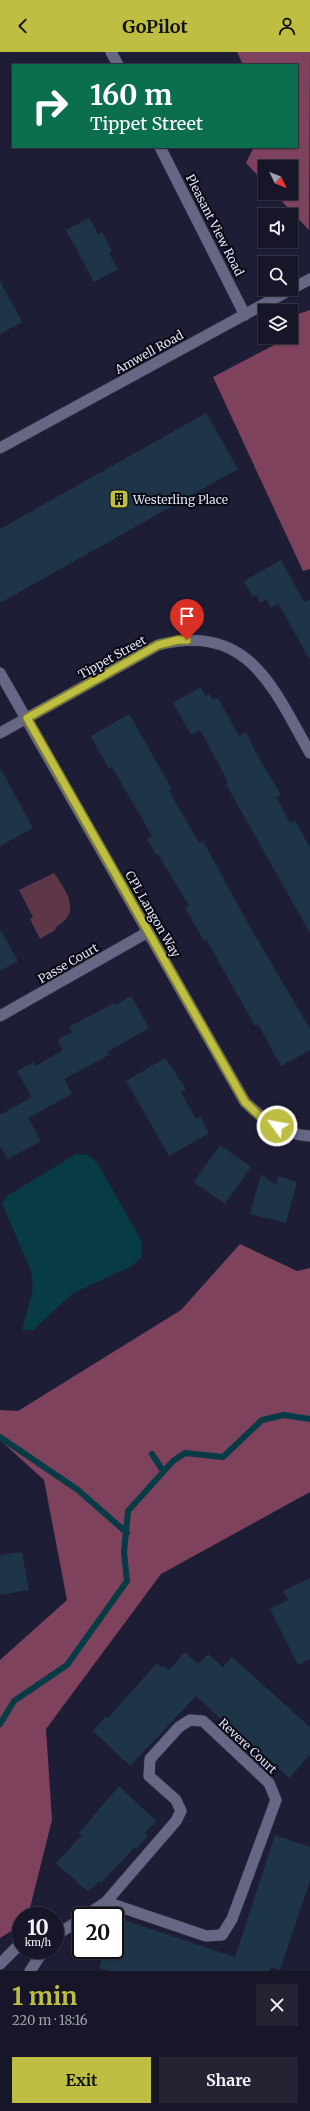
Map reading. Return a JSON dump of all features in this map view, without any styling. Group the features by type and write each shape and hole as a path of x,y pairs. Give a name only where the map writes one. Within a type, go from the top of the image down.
{"main road":[{"path":"111,52 117,64"},
{"name":"Pleasant View Road","path":"161,148 245,314"},
{"name":"Amwell Road","path":"0,448 310,279"},
{"name":"Tippet Street","path":"0,733 158,645 178,640 197,640 219,643 239,653 256,666 270,683 310,753"},
{"name":"CPL Langon Way","path":"0,673 245,1102 266,1122 287,1131 310,1136"},
{"name":"Passe Court","path":"0,1016 148,932"},
{"name":"Revere Court","path":"98,1907 106,1902 176,1821 181,1812 176,1800 149,1776 150,1759 179,1727 190,1720 203,1721 269,1783 276,1800 232,1920 222,1934 206,1936 106,1902"},
{"path":"0,1964 12,1952"},
{"path":"30,1971 38,1959"}],"shaded area":[{"path":"237,52 310,52 309,230 298,218 298,208 288,208 281,200 298,200 298,160 258,160 258,176 246,163 254,148 298,148 298,64 243,64"},
{"path":"310,310 310,569 303,571 213,377 276,344 298,344 298,314"},
{"path":"54,873 68,895 70,901 69,913 66,919 57,926 55,930 40,939 30,919 33,917 19,890"},
{"path":"76,1154 88,1155 98,1164 142,1242 141,1258 130,1267 73,1293 33,1330 22,1330 33,1289 31,1271 2,1203 7,1196"},
{"path":"240,1244 297,1271 310,1268 310,1492 161,1574 46,1729 52,1820 30,1907 12,1907 12,1931 0,1938 0,1660 67,1600 44,1480 0,1440 0,1410 18,1411 181,1310"}],"building":[{"path":"89,218 98,234 102,232 112,251 109,253 118,269 94,282 66,230"},
{"path":"0,281 22,322 0,334"},
{"name":"Westerling Place","path":"206,413 238,469 0,603 0,529"},
{"path":"281,560 304,602 310,599 310,660 278,603 271,608 266,599 261,603 256,595 253,597 244,581"},
{"path":"201,687 205,696 209,694 213,700 218,698 239,736 246,732 257,755 281,795 276,797 290,823 295,820 310,848 310,933 226,784 228,782 200,730 191,735 173,703"},
{"path":"129,714 172,789 169,791 199,843 203,841 251,929 310,1029 310,1050 281,1066 258,1024 255,1026 206,939 204,941 185,908 189,906 158,854 156,855 147,839 152,836 112,767 109,769 91,736"},
{"path":"0,768 33,828 0,846"},
{"path":"0,929 18,961 0,971"},
{"path":"131,996 149,1028 107,1052 109,1055 64,1079 72,1094 28,1118 41,1141 8,1159 0,1146 0,1115 32,1097 17,1071 33,1062 36,1066 63,1050 57,1040 72,1032 69,1027 114,1003 116,1005"},
{"path":"165,1058 186,1089 181,1092 196,1119 200,1116 209,1133 169,1156 126,1081"},
{"path":"220,1145 251,1167 225,1204 194,1182"},
{"path":"261,1174 276,1185 278,1176 297,1182 286,1223 250,1214"},
{"path":"22,1552 29,1590 0,1595 0,1555"},
{"path":"310,1578 310,1659 298,1665 270,1609 288,1600 283,1591"},
{"path":"185,1652 198,1664 208,1654 223,1667 232,1657 310,1727 310,1755 289,1778 223,1717 221,1719 196,1696 130,1766 93,1731 106,1716 108,1718 157,1663 162,1668 164,1666 169,1670"},
{"path":"119,1786 156,1821 145,1833 148,1836 136,1849 135,1847 101,1883 99,1881 88,1892 56,1863 82,1835 79,1833"},
{"path":"275,1835 310,1847 310,1881 280,1970 270,1967 269,1971 110,1971 99,1968 102,1959 124,1959 124,1920 235,1957"}],"waterway":[{"path":"0,1724 14,1701 67,1665 127,1581 124,1552 128,1511 173,1461 185,1453 223,1457 262,1420 284,1415 310,1419"},
{"path":"0,1437 78,1490 127,1533"},
{"path":"152,1454 163,1471"}],"place":[{"name":"Westerling Place","path":"119,499"}],"route":[{"path":"187,640 178,640 158,645 27,718 245,1102 266,1122 277,1126"}]}
